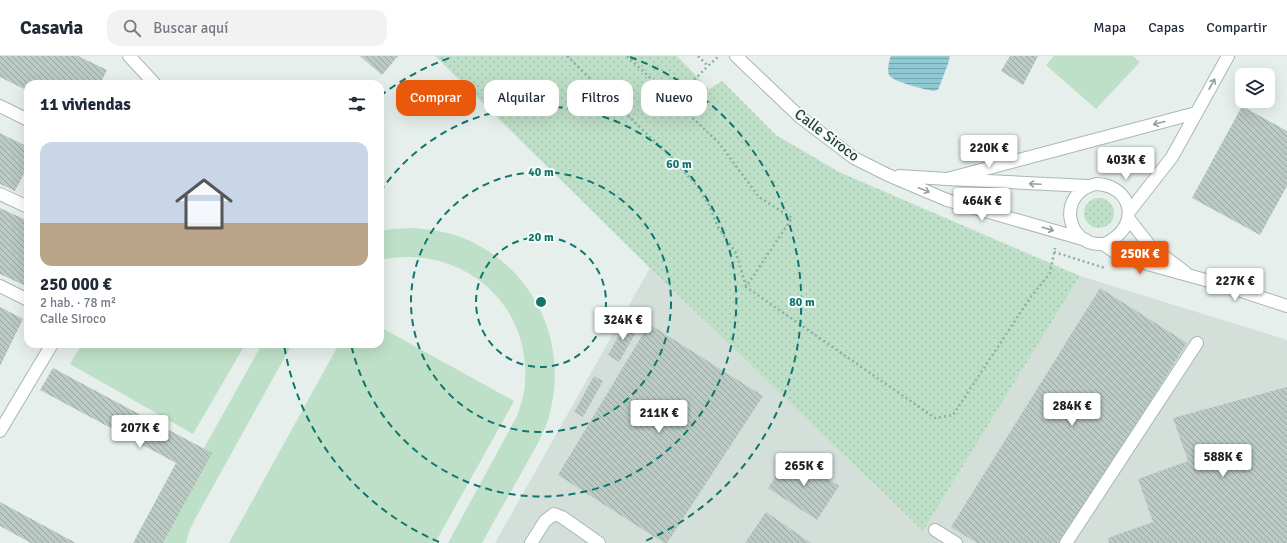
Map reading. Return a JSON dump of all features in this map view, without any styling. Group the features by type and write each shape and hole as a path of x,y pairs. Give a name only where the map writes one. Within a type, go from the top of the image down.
{"street":[{"path":"130,56 151,80"},
{"name":"Calle Siroco","path":"736,56 800,117 854,158 888,175 947,200 1086,240"},
{"path":"1128,215 1172,157 1228,56"},
{"path":"0,106 24,118"},
{"path":"947,179 1196,112"},
{"name":"Calle Siroco","path":"888,175 1088,186"},
{"path":"1103,244 1119,235 1125,228 1128,215 1127,204 1124,197 1112,187 1104,184 1096,184 1088,186 1080,191 1070,208 1070,217 1073,226 1078,234 1086,240 1093,243 1103,244 1122,257 1287,306"},
{"path":"0,194 24,206"},
{"path":"1128,215 1150,246 1190,276"},
{"path":"0,286 24,298"},
{"path":"1066,543 1197,343"},
{"path":"0,431 50,348"},
{"path":"531,543 545,521 554,514 562,517 599,543"},
{"path":"935,530 956,543"}],"path":[{"path":"567,56 663,148 697,186 709,205 718,227 736,253 746,287 935,418 953,414 1030,298 1050,273 1058,232"},
{"path":"627,56 652,80"},
{"path":"698,56 708,66"},
{"path":"694,80 719,56"},
{"path":"689,116 719,143 759,197 792,218 746,287"}],"shaded area":[{"path":"650,268 923,531 1080,276 1287,340 1287,543 495,543"}],"green space":[{"path":"435,56 677,56 700,80 641,80 641,116 707,116 707,87 709,89 722,81 776,135 839,172 1080,276 923,531 650,268 496,116 559,116 559,80 484,80 484,104 476,96 476,80 459,80"},
{"path":"1054,56 1133,56 1140,62 1096,109 1046,65"},
{"path":"1099,198 1109,203 1114,213 1109,223 1099,228 1089,223 1084,213 1089,203"},
{"path":"412,228 447,233 468,240 492,254 513,272 530,292 542,315 551,340 555,366 554,393 548,420 543,433 482,543 448,543 517,416 525,385 523,352 515,325 502,302 483,283 461,269 436,260 409,257 384,260 384,230"},
{"path":"384,329 514,401 435,543 229,543 337,348 384,348"},
{"path":"80,348 243,348 193,434 70,364"},
{"path":"260,348 290,348 195,519 186,543 159,543 173,504"}],"water":[{"path":"891,56 950,56 938,90 933,91 909,85 892,78 889,75 888,70"}],"building":[{"path":"0,56 78,56 107,70 102,80 24,80 24,89 0,77"},
{"path":"360,56 398,56 382,75"},
{"path":"1010,56 1038,56 1023,85 1001,71"},
{"path":"1241,108 1246,108 1287,131 1287,186 1260,235 1192,198"},
{"path":"0,133 24,145 24,174 15,191 0,184"},
{"path":"0,208 24,219 24,285 0,274"},
{"path":"1100,288 1187,343 1062,543 977,543 951,527"},
{"path":"0,307 23,319 0,366"},
{"path":"627,320 639,327 619,362 608,355"},
{"path":"649,324 763,396 667,543 664,543 558,475"},
{"path":"53,368 212,453 163,543 133,543 176,463 40,390"},
{"path":"594,376 603,381 583,417 574,412"},
{"path":"1287,387 1287,543 1109,543 1108,538 1153,522 1138,479 1188,461 1173,418"},
{"path":"790,455 839,486 817,520 768,488"},
{"path":"0,502 76,543 31,543 0,526"},
{"path":"766,512 811,543 745,543"}]}
